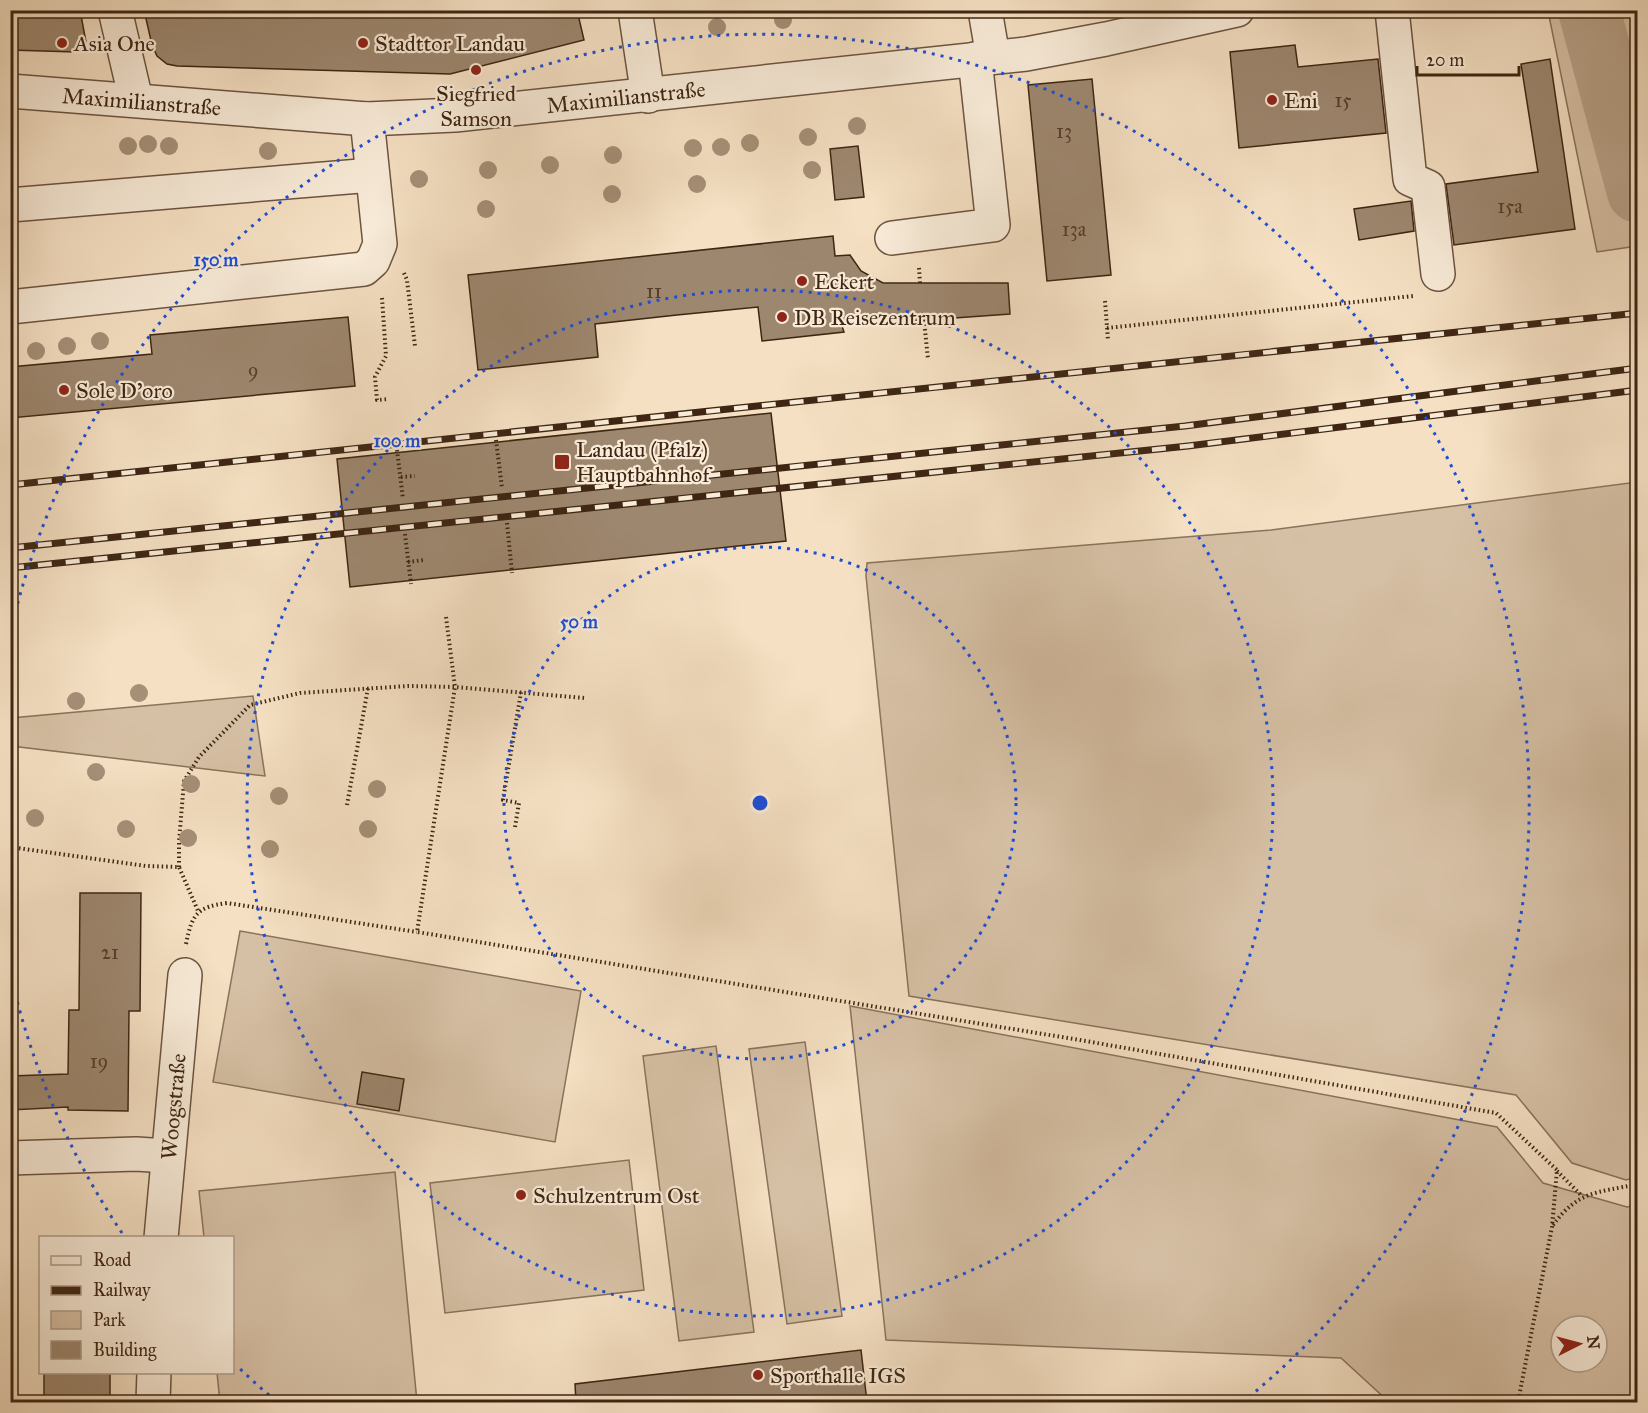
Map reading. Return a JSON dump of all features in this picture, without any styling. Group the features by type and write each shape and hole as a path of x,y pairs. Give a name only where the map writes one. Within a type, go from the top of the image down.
{"street":[{"path":"115,10 135,100"},
{"path":"635,10 648,96"},
{"path":"892,238 993,225 984,58 985,10"},
{"name":"Maximilianstraße","path":"10,91 367,119 455,115 1026,54 1237,10"},
{"path":"1392,10 1410,179 1428,187 1438,274"},
{"path":"10,307 364,269 373,261 380,244 367,119"},
{"path":"10,205 372,175"},
{"name":"Woogstraße","path":"161,1236 185,975"},
{"path":"10,1158 136,1154 167,1156"},
{"path":"153,1402 154,1374"}],"path":[{"path":"378,252 386,356 375,377 377,400 389,399"},
{"path":"1107,328 1440,293 1438,274"},
{"path":"407,280 415,346"},
{"path":"1105,301 1108,340"},
{"path":"924,320 928,358"},
{"path":"496,440 502,488"},
{"path":"397,450 403,499"},
{"path":"400,477 415,476"},
{"path":"507,523 512,573"},
{"path":"405,534 411,584"},
{"path":"408,562 424,560"},
{"path":"417,932 455,687 446,617"},
{"path":"198,911 179,867 184,781 199,757 250,705 300,693 368,688 455,687 585,698"},
{"path":"347,805 368,688"},
{"path":"515,827 519,803 503,800 521,692"},
{"path":"10,847 146,866 179,867"},
{"path":"185,975 186,942 190,926 198,911 213,905 227,903 417,932 1086,1041 1496,1113 1582,1196"},
{"path":"1518,1402 1552,1227 1557,1170"},
{"path":"1552,1227 1565,1208 1582,1196 1638,1184"}],"green space":[{"path":"1548,11 1637,11 1637,246 1597,252"},
{"path":"1637,482 1637,1177 1626,1180 1572,1163 1516,1095 909,996 866,576 867,563 1271,530"},
{"path":"253,696 265,776 11,746 11,718"},
{"path":"240,931 581,991 555,1142 213,1082"},
{"path":"850,1006 1497,1127 1543,1183 1627,1207 1637,1205 1637,1402 1389,1402 1341,1358 886,1340"},
{"path":"805,1042 842,1316 787,1324 749,1049"},
{"path":"716,1046 754,1332 679,1341 643,1056"},
{"path":"629,1160 644,1290 445,1313 430,1183"},
{"path":"395,1172 417,1402 220,1402 217,1374 234,1374 234,1236 204,1236 199,1191"}],"building":[{"path":"10,10 80,10 86,42 76,52 10,50"},
{"name":"Stadttor Landau","path":"144,10 577,10 584,40 450,74 177,66 167,64 157,56 152,45"},
{"path":"1295,45 1298,67 1378,59 1386,133 1239,148 1230,52"},
{"path":"1550,59 1575,229 1454,245 1446,184 1538,172 1521,64"},
{"path":"1092,79 1111,275 1047,281 1028,85"},
{"path":"858,146 864,197 835,200 830,149"},
{"path":"1411,201 1414,231 1359,240 1354,209"},
{"path":"833,236 835,256 850,255 861,271 883,283 1008,283 1010,314 842,326 844,332 762,341 758,307 677,315 595,324 598,357 478,370 468,275"},
{"path":"348,317 355,386 10,418 10,367 152,354 150,335"},
{"path":"771,413 786,541 350,587 337,459"},
{"path":"80,893 141,893 140,1011 129,1011 128,1111 68,1110 68,1107 10,1110 10,1076 68,1074 69,1010 79,1010"},
{"path":"362,1072 404,1079 399,1111 357,1104"},
{"name":"Sporthalle IGS","path":"861,1350 867,1402 576,1402 575,1384"},
{"path":"44,1374 110,1374 110,1402 44,1402"}],"waterway":[{"path":"1589,10 1638,192"}],"railway":[{"path":"10,485 1638,313"},
{"path":"10,548 1185,426 1638,368"},
{"path":"10,568 1188,446 1638,390"}],"place":[{"name":"Asia One","path":"62,43"},
{"name":"Stadttor Landau","path":"363,43"},
{"name":"Siegfried Samson","path":"476,70"},
{"name":"Eni","path":"1272,100"},
{"name":"Eckert","path":"802,281"},
{"name":"DB Reisezentrum","path":"782,317"},
{"name":"Sole D'oro","path":"64,390"},
{"name":"Landau (Pfalz) Hauptbahnhof","path":"562,462"},
{"name":"Schulzentrum Ost","path":"521,1195"},
{"name":"Sporthalle IGS","path":"758,1375"}]}
